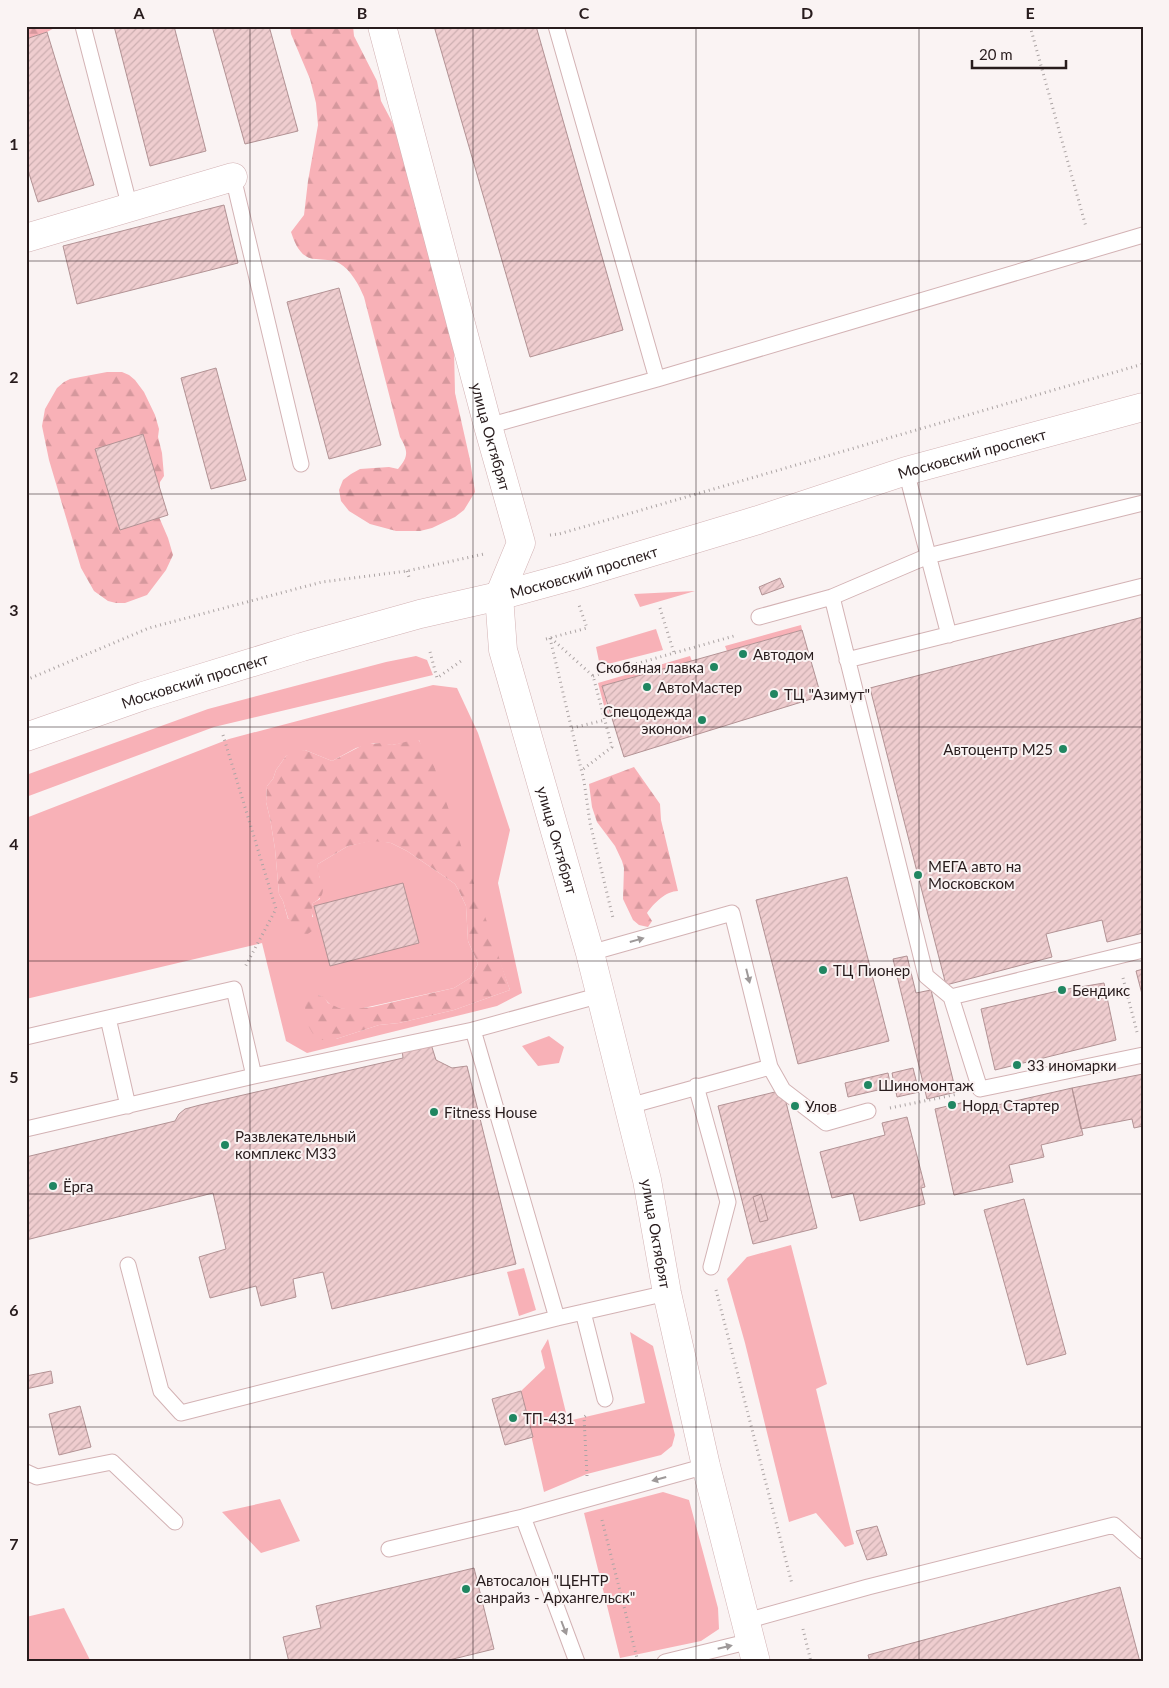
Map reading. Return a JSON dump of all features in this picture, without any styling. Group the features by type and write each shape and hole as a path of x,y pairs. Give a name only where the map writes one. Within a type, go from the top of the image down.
{"street":[{"name":"улица Октябрят","path":"382,26 521,543 499,596 503,650 590,953 629,1106 647,1180 667,1293 706,1466 751,1641"},
{"path":"26,238 233,178"},
{"name":"Московский проспект","path":"26,737 143,696 302,646 572,576 758,520 906,471 1143,406"}],"lane":[{"path":"83,26 130,208"},
{"path":"556,26 658,380"},
{"path":"233,178 301,464"},
{"path":"488,426 658,380 1143,235"},
{"path":"906,471 949,635"},
{"path":"759,618 832,597 928,556 1143,503"},
{"path":"847,660 1143,586"},
{"path":"832,597 926,976 951,997 980,1089 1142,1055"},
{"path":"590,953 732,913 770,1067 783,1090 826,1123 868,1111"},
{"path":"951,997 1143,950"},
{"path":"26,1038 234,989 254,1076"},
{"path":"26,1129 254,1076 473,1030 601,995"},
{"path":"108,1018 128,1106"},
{"path":"473,1030 557,1318"},
{"path":"629,1106 770,1067"},
{"path":"696,1086 728,1202 710,1267"},
{"path":"128,1265 160,1391 181,1413 557,1318 667,1293"},
{"path":"582,1312 605,1399"},
{"path":"26,1472 37,1477 112,1462 175,1522"},
{"path":"389,1549 522,1517 706,1466"},
{"path":"522,1517 577,1662"},
{"path":"665,1662 751,1641 798,1606 1114,1525 1143,1551"}],"path":[{"path":"1030,26 1093,250"},
{"path":"544,536 559,534 1143,364"},
{"path":"559,534 561,539"},
{"path":"26,680 148,628 322,582 407,571 492,552"},
{"path":"407,571 410,580"},
{"path":"548,639 587,628 580,606"},
{"path":"660,608 674,653"},
{"path":"592,676 734,636"},
{"path":"548,639 592,676 605,720 612,747 582,770"},
{"path":"548,639 582,770 590,823 620,944"},
{"path":"430,652 437,678 464,659"},
{"path":"572,728 605,720"},
{"path":"223,735 276,909 234,989"},
{"path":"1117,956 1142,1055"},
{"path":"868,1111 907,1105 980,1089"},
{"path":"710,1267 811,1662"},
{"path":"605,1399 584,1418 586,1474 597,1496 638,1662"}],"green space":[{"path":"26,26 58,26 26,39"},
{"path":"290,26 353,26 354,36 377,81 381,101 399,135 454,350 455,393 475,492 464,510 455,517 432,528 420,531 396,531 370,524 349,511 341,501 339,490 343,480 360,469 389,467 398,469 406,457 406,450 400,437 364,297 360,288 351,274 339,263 311,258 303,254 291,232 304,215 318,125 316,103 310,79 291,34"},
{"path":"107,372 122,372 135,380 144,392 155,415 159,429 158,437 162,453 164,476 160,482 159,517 173,555 166,570 147,595 125,603 108,601 94,591 81,568 49,460 42,426 45,409 57,388 64,382 70,379"},
{"path":"695,591 640,607 634,594"},
{"path":"801,625 802,630 727,651 725,646"},
{"path":"656,629 663,650 600,666 596,647"},
{"path":"416,656 427,660 433,675 214,727 26,797 26,775 208,709 386,662"},
{"path":"690,656 692,661 602,686 610,716 607,717 598,683"},
{"path":"433,685 457,688 478,733 510,830 498,883 522,993 497,1006 307,1053 286,1041 262,943 26,999 26,818 229,739","holes":["419,740 510,990 454,1010 399,1023 379,1025 336,1039 318,995 334,1007 359,1009 454,988 470,978 478,964 468,941 466,906 455,884 407,851 391,843 374,840 348,846 318,864 320,899 313,903 311,910 313,917 288,919 279,894 275,849 266,802 267,786 286,756 305,750 332,761 356,748 374,743 392,745"]},
{"path":"418,739 433,763 510,990 454,1010 399,1023 379,1025 336,1039 319,1040 306,1022 305,1007 307,1001 312,996 324,997 328,1003 339,1008 372,1007 454,988 470,978 478,964 468,941 466,906 455,884 407,851 391,843 373,841 348,846 318,864 323,890 319,899 313,903 312,931 305,936 298,933 288,918 279,894 275,849 266,802 267,786 286,756 294,751 305,750 332,761 365,744 382,743 392,745"},
{"path":"634,767 660,804 661,820 678,891 665,895 650,909 647,913 652,921 648,927 639,925 633,920 623,899 624,868 622,861 615,846 597,822 592,807 589,784"},
{"path":"549,1036 564,1047 559,1063 538,1066 522,1046"},
{"path":"791,1245 827,1384 816,1389 854,1544 845,1547 816,1513 789,1522 745,1343 727,1279 747,1257"},
{"path":"524,1268 536,1310 519,1316 507,1272"},
{"path":"630,1332 653,1346 675,1435 672,1446 661,1455 587,1474 544,1492 521,1391 545,1368 541,1351 548,1339 568,1421 645,1403"},
{"path":"663,1492 689,1500 718,1608 719,1629 701,1641 620,1658 584,1513"},
{"path":"280,1499 300,1541 261,1553 222,1512"},
{"path":"64,1608 91,1662 26,1662 26,1617"}],"building":[{"path":"114,26 174,26 206,151 150,166"},
{"path":"212,26 269,26 298,131 245,144"},
{"path":"434,26 536,26 623,330 530,357"},
{"path":"47,32 94,185 38,202 26,164 26,39"},
{"path":"224,205 238,263 77,304 63,246"},
{"path":"339,288 381,445 329,459 287,302"},
{"path":"216,368 246,480 211,489 181,378"},
{"path":"143,434 168,515 120,530 95,449"},
{"path":"780,578 784,587 762,595 759,587"},
{"path":"1143,617 1143,933 1107,942 1102,920 1046,934 1052,957 946,985 870,688"},
{"path":"802,630 821,696 624,757 602,686"},
{"name":"ТЦ Пионер","path":"847,877 889,1041 798,1064 756,900"},
{"path":"403,883 419,943 330,966 314,906"},
{"path":"907,956 916,993 931,990 956,1092 927,1099 893,959"},
{"path":"1143,969 1143,998 1136,971"},
{"path":"1104,983 1116,1040 995,1070 981,1009 1062,990"},
{"path":"430,1041 436,1060 452,1068 467,1066 516,1264 332,1309 323,1272 293,1279 296,1297 261,1306 256,1286 210,1298 199,1257 226,1249 213,1193 26,1240 26,1157 175,1121 185,1109 200,1105 403,1058 402,1049"},
{"path":"913,1068 919,1092 897,1097 892,1073"},
{"name":"Шиномонтаж","path":"888,1073 891,1087 848,1097 845,1083"},
{"path":"1143,1074 1143,1126 1134,1128 1132,1119 1081,1129 1072,1088"},
{"path":"1072,1088 1083,1135 1041,1145 1044,1157 1009,1165 1013,1182 954,1195 935,1109 965,1102 967,1112"},
{"path":"783,1090 817,1228 753,1244 718,1106"},
{"path":"907,1117 925,1187 921,1188 925,1204 860,1221 853,1193 832,1198 820,1152 885,1135 882,1123"},
{"path":"761,1194 768,1220 760,1222 753,1197"},
{"path":"1024,1199 1066,1354 1027,1365 984,1210"},
{"path":"51,1371 53,1383 26,1389 26,1376"},
{"name":"ТП-431","path":"521,1391 533,1437 505,1445 492,1399"},
{"path":"80,1406 91,1447 59,1455 49,1414"},
{"path":"877,1526 887,1555 867,1560 856,1531"},
{"path":"474,1568 494,1649 441,1662 289,1662 283,1637 321,1628 316,1606"},
{"path":"1120,1587 1140,1662 870,1662 868,1655"}],"place":[{"name":"Автодом","path":"743,654"},
{"name":"Скобяная лавка","path":"714,667"},
{"name":"АвтоМастер","path":"647,687"},
{"name":"ТЦ \"Азимут\"","path":"774,694"},
{"name":"Спецодежда эконом","path":"702,720"},
{"name":"Автоцентр М25","path":"1063,749"},
{"name":"МЕГА авто на Московском","path":"918,875"},
{"name":"ТЦ Пионер","path":"823,970"},
{"name":"Бендикс","path":"1062,990"},
{"name":"33 иномарки","path":"1017,1065"},
{"name":"Шиномонтаж","path":"868,1085"},
{"name":"Норд Стартер","path":"952,1105"},
{"name":"Улов","path":"795,1106"},
{"name":"Fitness House","path":"434,1112"},
{"name":"Развлекательный комплекс М33","path":"225,1145"},
{"name":"Ёрга","path":"53,1186"},
{"name":"ТП-431","path":"513,1418"},
{"name":"Автосалон \"ЦЕНТР санрайз - Архангельск\"","path":"466,1589"}]}
